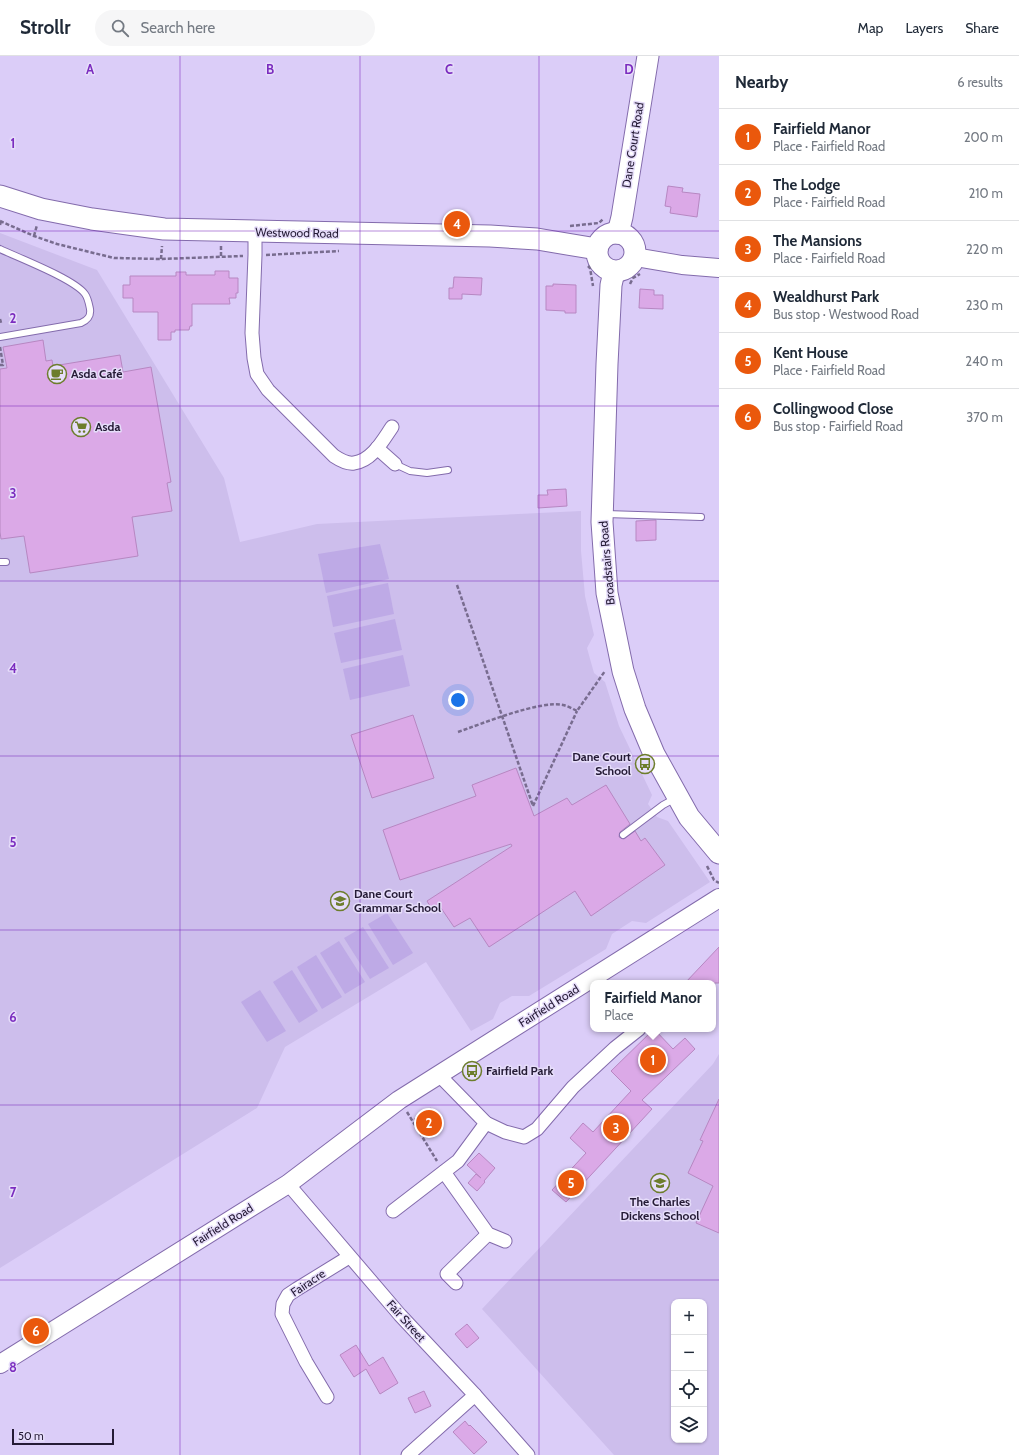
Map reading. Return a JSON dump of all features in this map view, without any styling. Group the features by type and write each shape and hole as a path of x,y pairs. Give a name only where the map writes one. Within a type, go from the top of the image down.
{"main road":[{"name":"Dane Court Road","path":"618,233 622,217 648,56"},
{"name":"Westwood Road","path":"0,196 42,209 92,219 156,228 255,232 490,236 538,239 597,249"},
{"path":"618,233 628,237 632,241 635,246 638,265 614,272 603,266 597,256 597,249 602,239 606,236 618,233"},
{"name":"Broadstairs Road","path":"614,272 611,285 608,348 603,514 607,593 623,671 636,709 654,754 713,860"}],"street":[{"path":"255,232 252,332 254,358 257,374 268,390 334,456 343,461 354,463 365,459 377,448 392,427"},
{"path":"638,265 682,265 719,268"},
{"path":"377,448 395,464"},
{"name":"Fairfield Road","path":"590,980 719,898"},
{"name":"Fairfield Road","path":"0,1364 288,1184 399,1100 440,1076 590,980"},
{"path":"440,1076 486,1123 505,1132 524,1137 537,1129 573,1087 634,1032"},
{"path":"393,1211 458,1161 486,1123"},
{"path":"444,1172 488,1234 505,1240"},
{"name":"Fair Street","path":"288,1184 400,1315 475,1395 528,1455"},
{"path":"456,1283 447,1274 488,1234"},
{"name":"Fairacre","path":"327,1397 301,1365 282,1314 283,1304 288,1295 349,1257"},
{"path":"408,1455 475,1395"}],"lane":[{"path":"0,249 74,285 85,294 90,310 90,316 86,321 81,323 0,337"},
{"path":"395,464 410,471 427,473 448,470"},
{"path":"603,514 701,517"},
{"path":"623,835 663,805 677,797"}],"path":[{"path":"0,225 1,221 57,244 114,258 161,259 340,251"},
{"path":"628,287 638,265"},
{"path":"0,319 1,323"},
{"path":"0,347 3,364 0,365"},
{"path":"457,585 533,806 577,711 605,671"},
{"path":"458,732 502,717 551,704 564,705 577,711"},
{"path":"713,860 714,880"},
{"path":"399,1100 444,1172"}],"shaded area":[{"name":"Dane Court Grammar School","path":"0,233 97,270 224,478 240,542 317,524 581,511 581,551 585,596 594,635 587,648 594,673 605,682 619,726 652,795 648,804 657,817 668,821 710,882 646,923 632,921 612,934 606,949 529,996 512,996 500,1003 493,1019 471,1031 426,962 285,1047 257,1108 0,1268"},
{"path":"380,544 389,579 326,593 318,554"},
{"path":"388,583 394,614 333,627 327,596"},
{"path":"395,619 402,650 341,663 334,633"},
{"path":"403,655 410,686 350,700 343,669"},
{"path":"387,913 413,953 393,965 368,924"},
{"path":"363,927 389,968 370,979 344,938"},
{"path":"339,941 365,982 345,994 320,953"},
{"path":"316,955 342,997 322,1009 297,967"},
{"path":"292,970 318,1011 299,1023 273,982"},
{"path":"260,990 286,1031 267,1042 241,1002"},
{"name":"The Charles Dickens School","path":"719,1054 719,1455 614,1455 482,1309 713,1064"}],"building":[{"path":"668,186 683,188 682,192 700,194 697,217 670,213 671,207 665,206"},
{"path":"215,271 229,271 229,278 238,278 238,293 236,293 236,298 229,298 230,304 192,304 192,326 190,326 189,330 175,330 175,332 171,332 171,340 158,340 158,312 133,312 133,298 123,298 123,285 130,285 130,276 176,276 176,272 186,272 186,275 215,275"},
{"path":"454,277 482,278 481,295 462,294 462,299 449,299 449,288 453,288"},
{"path":"553,284 576,285 576,313 546,310 546,286 553,286"},
{"path":"640,289 654,290 654,295 663,295 663,309 639,308"},
{"name":"Asda","path":"43,340 46,361 52,360 53,366 120,355 123,372 151,367 171,482 167,483 172,511 132,517 138,556 30,573 24,536 1,539 0,369 7,368 3,347"},
{"path":"566,489 567,506 538,508 538,495 548,495 547,490"},
{"path":"656,520 656,540 636,541 636,521"},
{"path":"413,715 434,778 372,798 351,735"},
{"path":"516,768 534,816 567,798 572,805 606,785 630,824 620,832 619,837 624,839 635,831 641,841 645,838 665,865 591,916 575,891 489,947 470,918 454,927 441,908 434,913 427,901 512,846 511,844 400,880 383,830 476,796 472,785"},
{"path":"719,947 719,983 716,983 716,980 688,980"},
{"path":"651,1032 657,1032 673,1049 685,1038 695,1049 642,1100 652,1109 566,1202 552,1190 586,1153 570,1138 583,1123 593,1132 631,1091 611,1071"},
{"path":"719,1099 719,1233 696,1223 713,1186 688,1173 703,1141 700,1140"},
{"path":"431,1108 443,1126 427,1137 414,1119"},
{"path":"479,1153 495,1168 477,1191 468,1183 476,1174 481,1178 467,1165"},
{"path":"467,1324 479,1338 467,1348 455,1334"},
{"path":"356,1345 369,1366 383,1357 398,1383 380,1394 366,1369 354,1377 340,1355"},
{"path":"424,1391 431,1406 415,1413 408,1398"},
{"path":"465,1421 487,1442 474,1454 453,1432"}],"place":[{"name":"Wealdhurst Park","path":"457,224"},
{"name":"Asda Café","path":"57,374"},
{"name":"Asda","path":"81,427"},
{"name":"Dane Court School","path":"645,764"},
{"name":"Dane Court Grammar School","path":"340,901"},
{"name":"Fairfield Manor","path":"653,1060"},
{"name":"Fairfield Park","path":"472,1071"},
{"name":"The Lodge","path":"429,1123"},
{"name":"The Mansions","path":"616,1128"},
{"name":"Kent House","path":"571,1183"},
{"name":"The Charles Dickens School","path":"660,1183"},
{"name":"Collingwood Close","path":"36,1331"}]}
